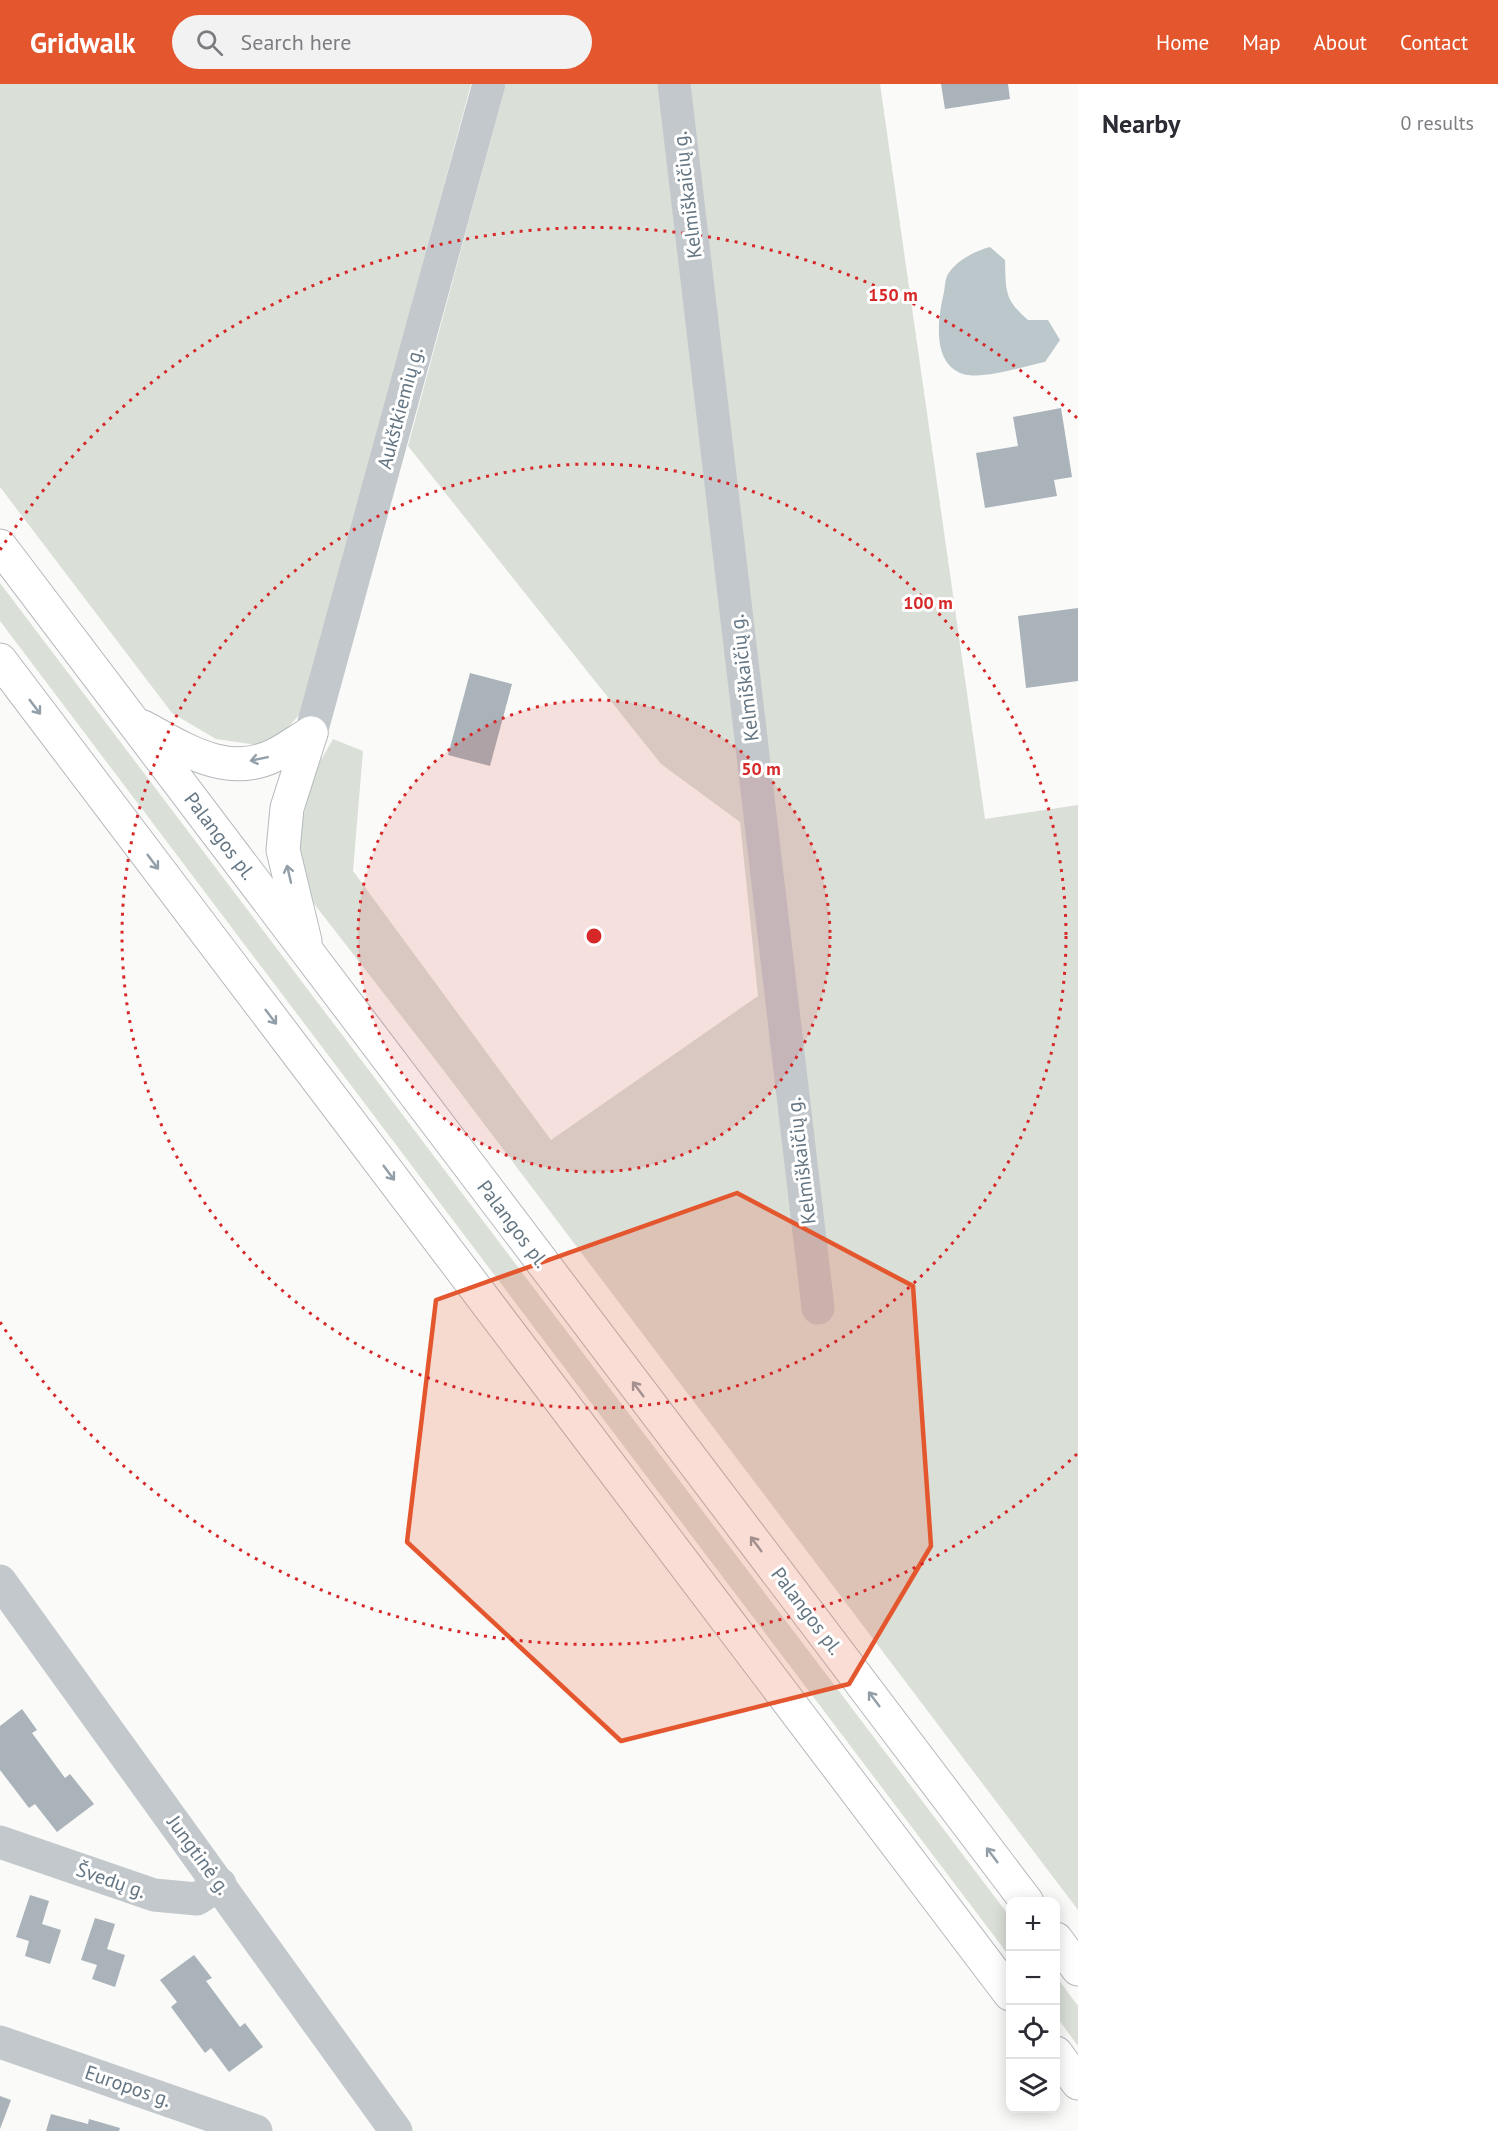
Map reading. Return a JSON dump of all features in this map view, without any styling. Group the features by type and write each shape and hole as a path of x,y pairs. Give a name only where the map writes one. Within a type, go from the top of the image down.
{"highway":[{"name":"Palangos pl.","path":"0,546 1023,1897"},
{"path":"0,660 1006,1987"},
{"path":"132,720 198,757 233,765 273,756 311,733"},
{"path":"307,951 283,850 287,808 311,733"},
{"path":"1060,1944 1078,1969"},
{"path":"1060,2058 1078,2083"}],"street":[{"name":"Aukštkiemių g.","path":"311,733 489,84"},
{"name":"Kelmiškaičių g.","path":"674,84 818,1308"},
{"name":"Jungtinė g.","path":"0,1581 396,2131"},
{"name":"Švedų g.","path":"0,1842 154,1895 197,1899 220,1884"},
{"name":"Europos g.","path":"0,2042 256,2131"}],"highlighted area":[{"path":"737,1193 913,1286 931,1546 849,1684 621,1741 407,1542 436,1300"}],"shaded area":[{"path":"0,84 471,84 309,688 299,715 283,733 258,745 216,739 172,713 0,487"},
{"path":"506,84 880,84 985,819 1078,805 1078,1910 441,1067 315,905 300,871 300,831 313,774 333,739 363,751 353,871 551,1140 758,996 740,822 661,764 408,446"},
{"path":"990,247 1005,260 1006,287 1014,306 1028,320 1048,320 1060,340 1045,362 992,374 963,374 953,368 941,350 939,326 946,281 948,274 961,260"},
{"path":"0,583 1006,1912 1006,1952 0,621"},
{"path":"1060,1981 1078,2006 1078,2046 1060,2021"}],"building":[{"path":"941,84 1008,84 1010,99 945,109"},
{"path":"1061,408 1072,477 1054,480 1057,496 985,508 976,453 1018,446 1013,417"},
{"path":"1078,608 1078,681 1026,688 1018,616"},
{"path":"470,673 512,684 490,766 448,755"},
{"path":"22,1709 37,1730 32,1733 65,1778 70,1774 94,1804 57,1832 35,1804 29,1808 0,1770 0,1726"},
{"path":"30,1895 49,1901 42,1924 61,1930 50,1964 25,1956 29,1941 16,1937"},
{"path":"95,1918 115,1924 107,1949 125,1955 115,1987 92,1979 97,1965 81,1960"},
{"path":"194,1955 212,1978 206,1981 240,2027 245,2023 263,2047 229,2072 211,2048 205,2053 171,2007 177,2002 160,1980"},
{"path":"0,2096 11,2100 0,2129"},
{"path":"51,2114 88,2124 89,2119 120,2128 119,2131 46,2131"}]}
